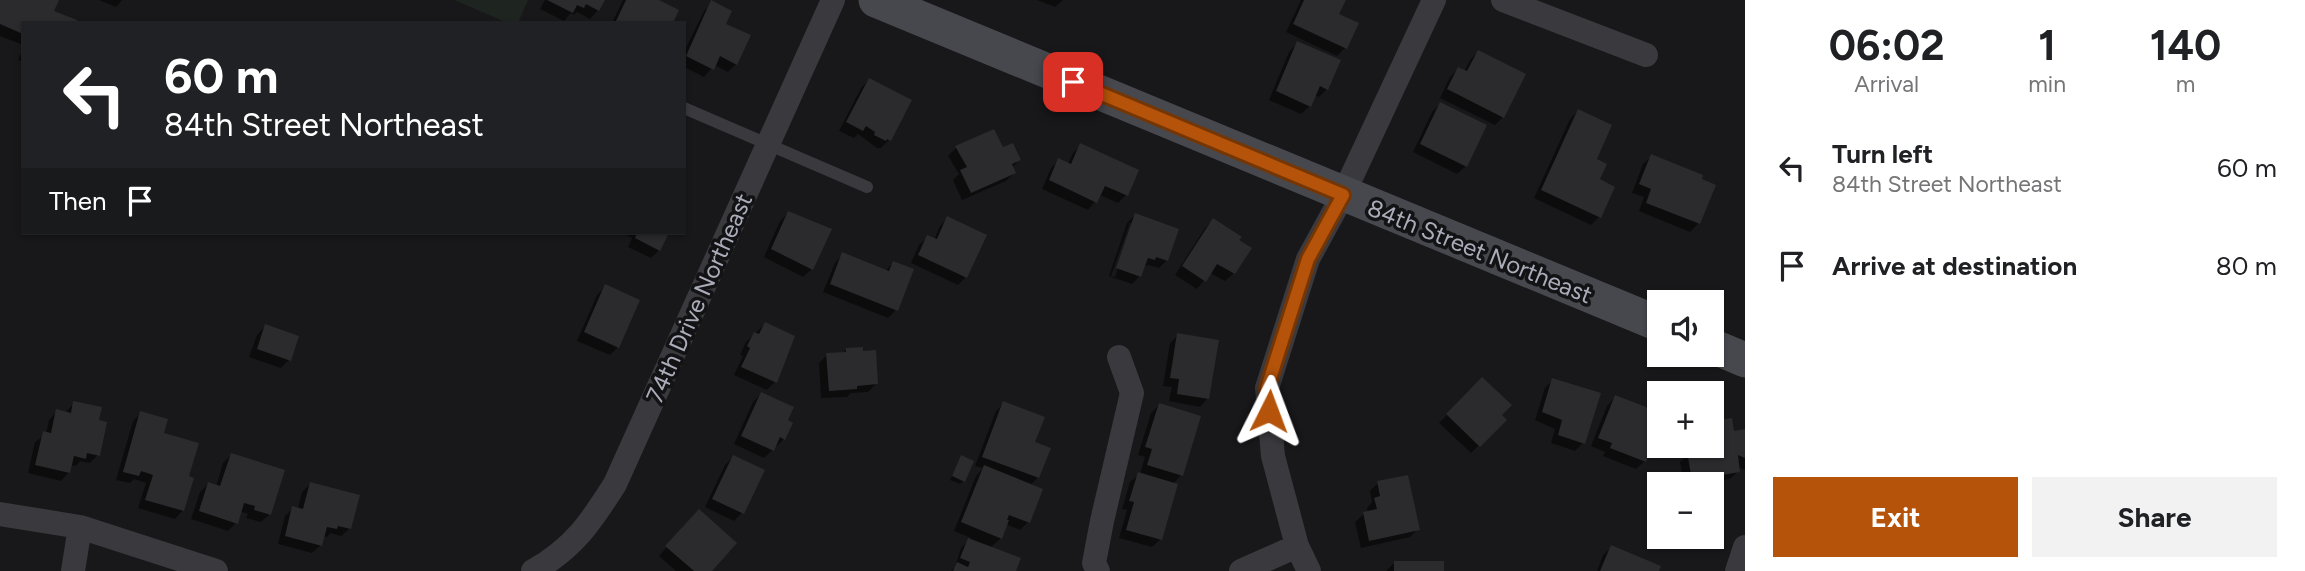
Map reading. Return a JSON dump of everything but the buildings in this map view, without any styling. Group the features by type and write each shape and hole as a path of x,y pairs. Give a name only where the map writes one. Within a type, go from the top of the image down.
{"street":[{"name":"74th Drive Northeast","path":"533,571 552,560 587,527 615,484 833,0"},
{"name":"84th Street Northeast","path":"876,0 1647,319"},
{"path":"1310,571 1297,546 1273,456 1267,388 1308,259 1343,195 1434,0"},
{"path":"1503,0 1646,55"},
{"path":"1724,351 1745,360"},
{"path":"1098,571 1094,563 1102,521 1132,393 1119,357"},
{"path":"0,514 80,527 216,571"},
{"path":"73,571 80,527"},
{"path":"1241,571 1297,546"},
{"path":"1737,571 1745,547"}],"lane":[{"path":"686,109 867,187"}],"shaded area":[{"path":"454,0 528,0 519,21 503,21"}],"route":[{"path":"1073,82 1343,195 1308,259 1267,388 1269,411"}]}
